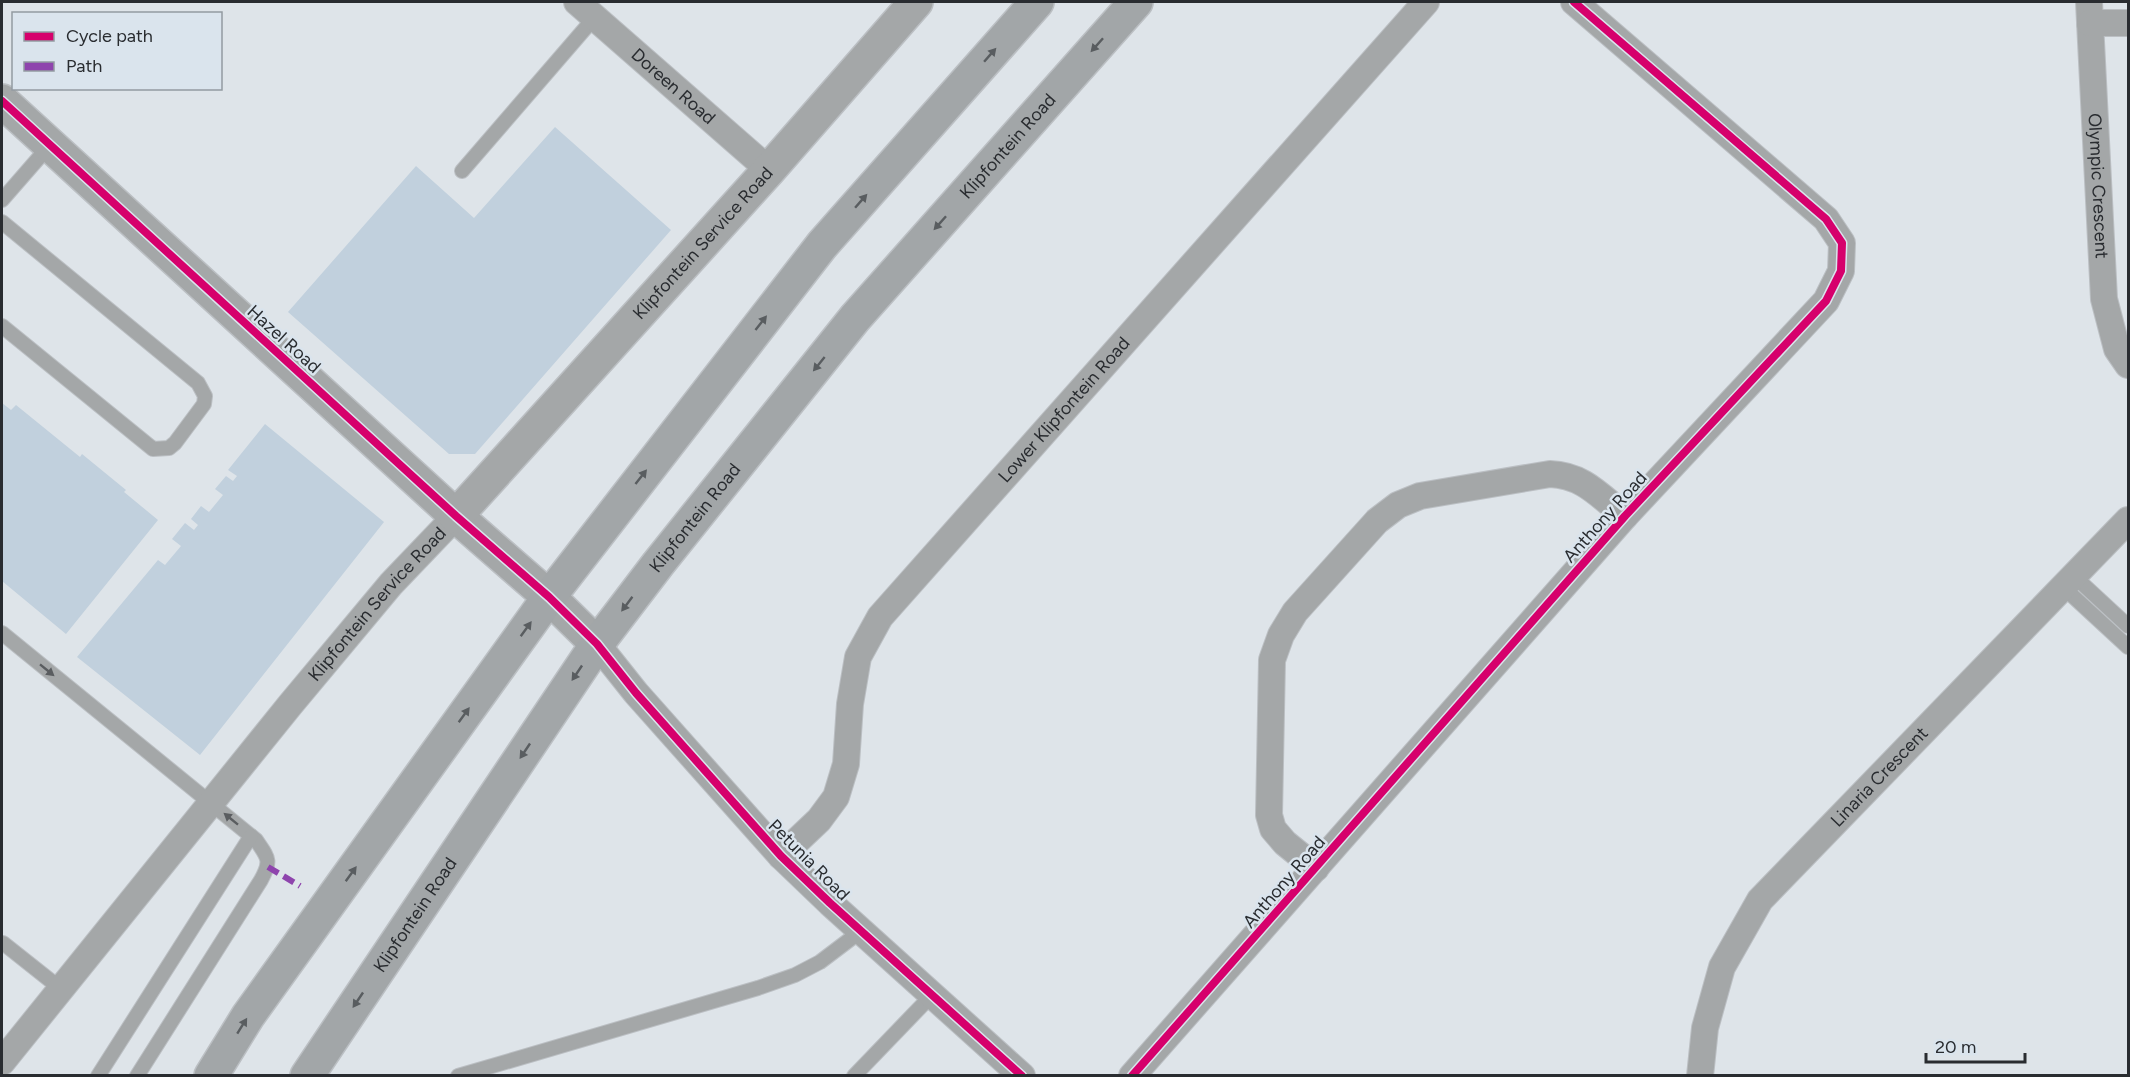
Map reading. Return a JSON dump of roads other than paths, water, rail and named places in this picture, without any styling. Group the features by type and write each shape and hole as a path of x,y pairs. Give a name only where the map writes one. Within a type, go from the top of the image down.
{"main road":[{"path":"211,1076 248,1016 549,597 822,245 1037,2"},
{"name":"Klipfontein Road","path":"307,1076 597,644 658,564 855,318 1136,2"}],"street":[{"name":"Klipfontein Service Road","path":"2,1062 391,584 456,516 769,170 916,2"},
{"name":"Lower Klipfontein Road","path":"781,856 819,820 836,797 846,764 850,704 858,657 880,617 1426,2"},
{"name":"Anthony Road","path":"1132,1076 1625,516 1826,301 1841,270 1842,243 1826,219 1575,2"},
{"name":"Doreen Road","path":"586,9 769,170"},
{"path":"2090,12 2128,23"},
{"name":"Olympic Crescent","path":"2090,12 2104,299 2117,349 2128,365"},
{"name":"Hazel Road","path":"2,101 456,516 549,597 597,644"},
{"name":"Anthony Road","path":"1316,868 1273,829 1269,814 1272,660 1281,635 1295,612 1377,521 1398,505 1420,496 1550,474 1567,475 1587,485 1625,516"},
{"name":"Linaria Crescent","path":"1700,1076 1705,1028 1722,967 1760,900 2128,520"},
{"name":"Petunia Road","path":"597,644 636,693 781,856 1022,1076"}],"lane":[{"path":"462,171 586,9"},
{"path":"2,200 50,145"},
{"path":"2,222 198,382 205,396 204,404 175,443 169,448 153,449 2,326"},
{"path":"2069,581 2128,626"},
{"path":"2069,581 2128,647"},
{"path":"2,633 256,840 267,855 268,867 137,1076"},
{"path":"98,1076 251,836"},
{"path":"458,1076 758,988 795,975 820,962 861,931"},
{"path":"3,943 61,989"},
{"path":"854,1076 932,995"}]}
